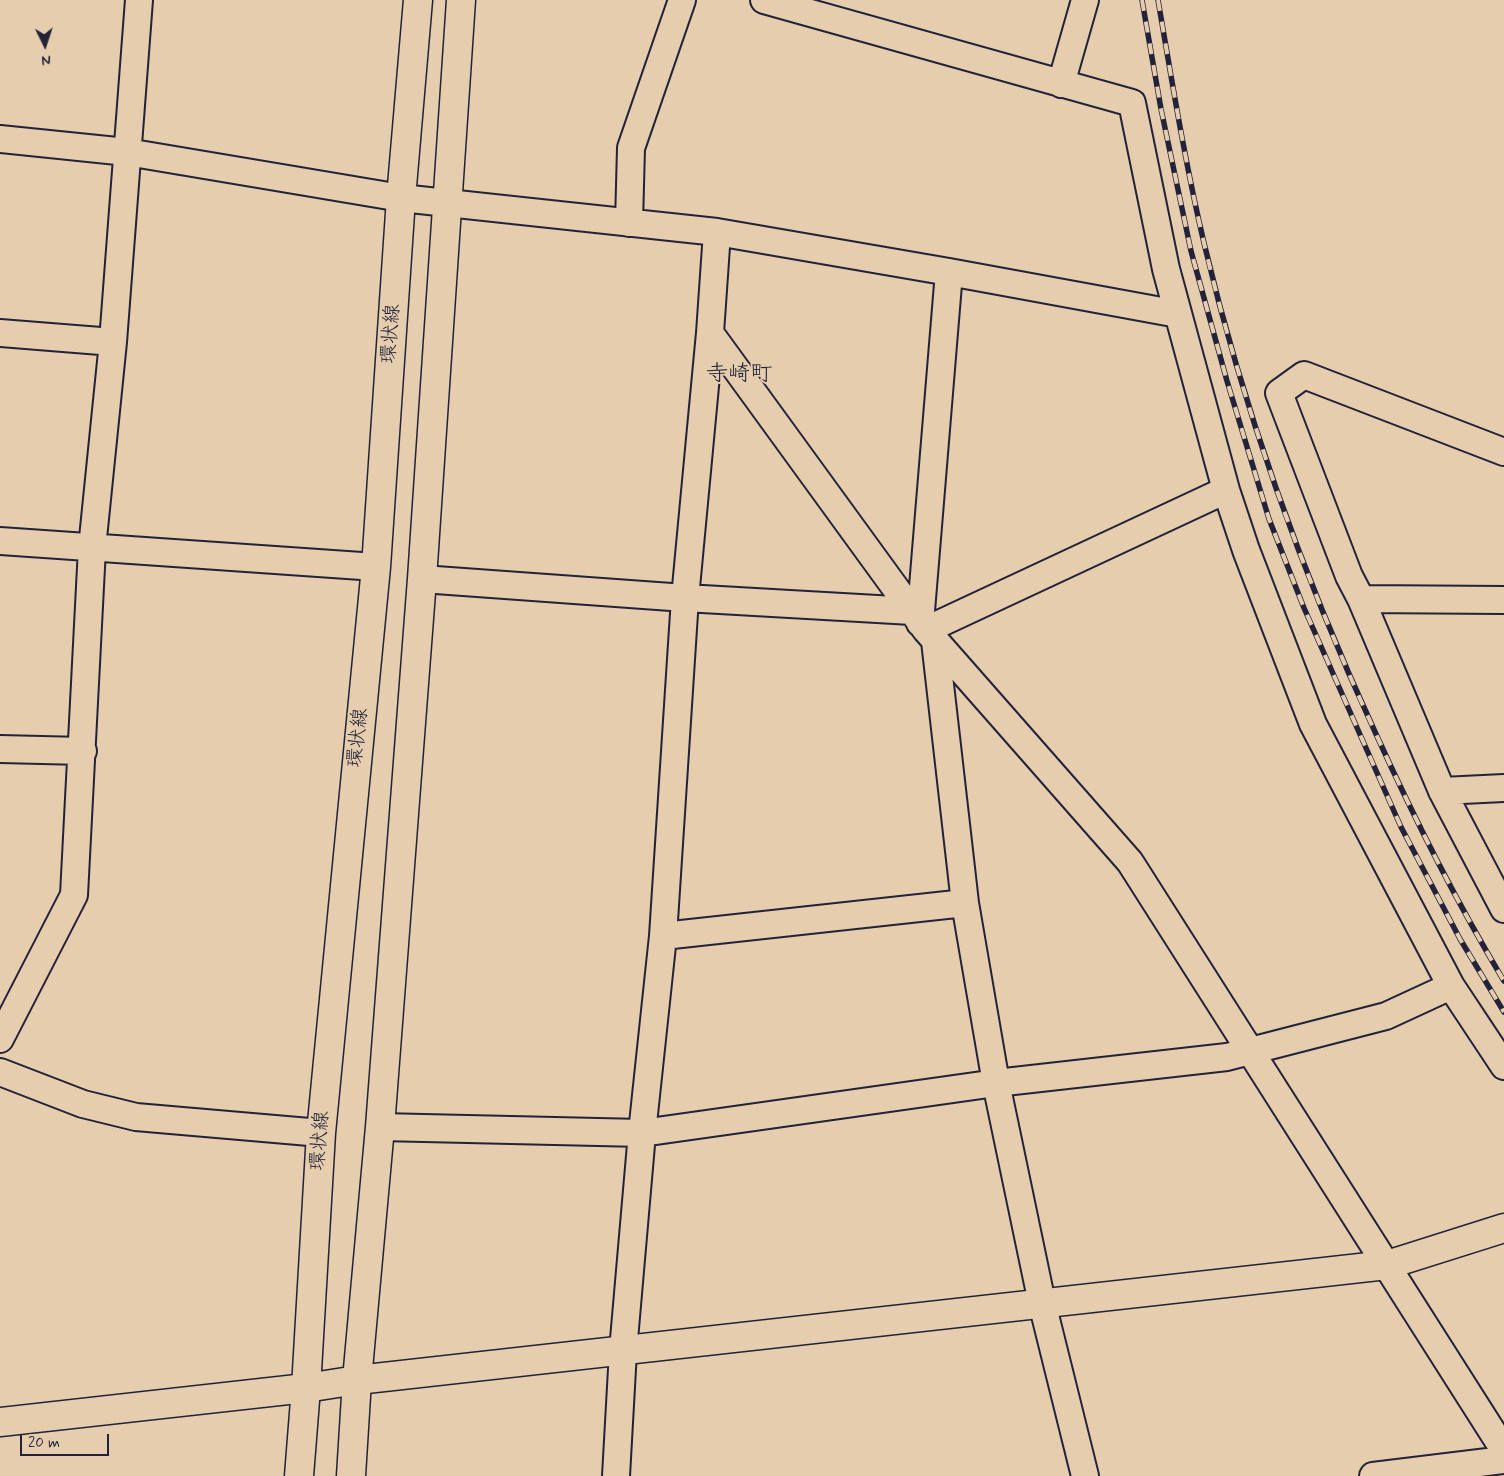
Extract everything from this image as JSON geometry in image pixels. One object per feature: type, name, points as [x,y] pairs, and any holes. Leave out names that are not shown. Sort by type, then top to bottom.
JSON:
[{"type":"main road","name":"環状線","points":[[299,1476],[321,1133],[376,567],[401,198],[418,0]]},
{"type":"main road","points":[[351,1476],[357,1380],[380,1127],[422,579],[461,0]]},
{"type":"main road","points":[[0,1422],[306,1388],[357,1380],[1387,1265],[1504,1228]]},
{"type":"street","points":[[0,1039],[74,895],[83,751],[92,548],[113,342],[139,0]]},
{"type":"street","points":[[629,223],[632,148],[682,0]]},
{"type":"street","points":[[764,0],[1132,103],[1166,269],[1226,490],[1246,550],[1313,724],[1451,986],[1504,1066]]},
{"type":"street","points":[[1060,84],[1085,0]]},
{"type":"street","points":[[0,139],[127,152],[446,204],[717,232],[1178,314]]},
{"type":"street","points":[[616,1476],[623,1351],[642,1133],[663,936],[685,598],[710,333],[717,232]]},
{"type":"street","points":[[949,272],[923,626],[965,903],[996,1082],[1042,1303],[1085,1476]]},
{"type":"street","points":[[0,333],[113,342]]},
{"type":"street","points":[[710,333],[923,626],[1130,862],[1504,1450]]},
{"type":"street","points":[[1504,452],[1304,375],[1279,393],[1349,576],[1361,599],[1442,791],[1498,887],[1504,909]]},
{"type":"street","points":[[422,579],[685,598],[923,626],[1226,490]]},
{"type":"street","points":[[0,541],[376,567]]},
{"type":"street","points":[[1361,599],[1504,600]]},
{"type":"street","points":[[0,748],[83,751]]},
{"type":"street","points":[[1442,791],[1504,788]]},
{"type":"street","points":[[663,936],[965,903]]},
{"type":"street","points":[[380,1127],[642,1133],[996,1082],[1227,1057],[1386,1016],[1451,986]]},
{"type":"street","points":[[0,1072],[83,1104],[136,1117],[321,1133]]},
{"type":"street","points":[[1374,1476],[1504,1460]]},
{"type":"railway","points":[[1142,0],[1161,109],[1191,251],[1227,381],[1269,519],[1304,608],[1401,827],[1460,939],[1504,1012]]},
{"type":"railway","points":[[1158,0],[1185,152],[1204,243],[1237,369],[1278,493],[1324,614],[1390,765],[1452,890],[1504,981]]},
{"type":"district","name":"寺崎町","points":[[739,375]]}]
